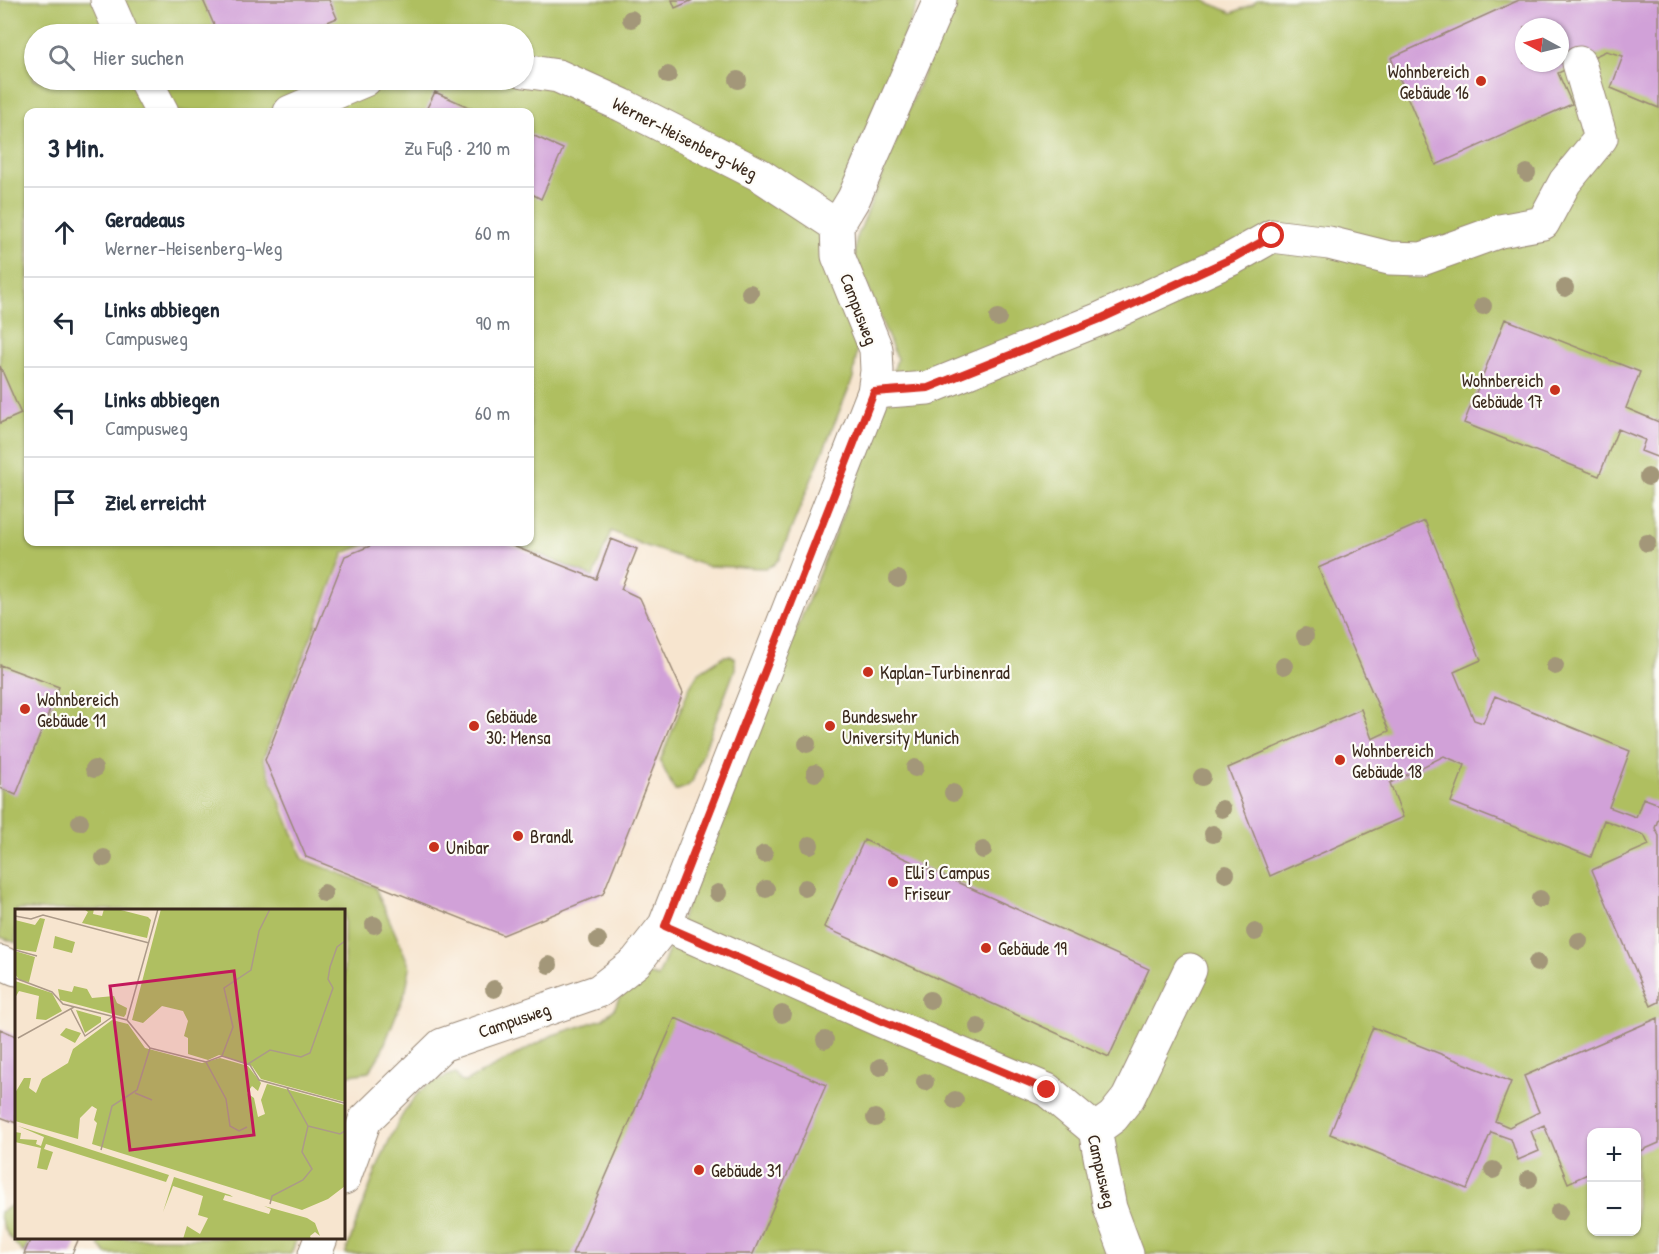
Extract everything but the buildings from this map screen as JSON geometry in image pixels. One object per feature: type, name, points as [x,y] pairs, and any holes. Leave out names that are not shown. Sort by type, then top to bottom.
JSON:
[{"type":"street","points":[[107,0],[118,24]]},
{"type":"street","points":[[837,226],[854,198],[940,0]]},
{"type":"street","points":[[874,392],[928,388],[1100,319],[1233,258],[1272,236],[1329,243],[1389,258],[1422,258],[1500,231],[1543,223],[1565,182],[1601,138],[1579,63]]},
{"type":"street","name":"Werner-Heisenberg-Weg","points":[[534,72],[558,76],[622,105],[760,175],[837,226]]},
{"type":"street","points":[[150,90],[160,108]]},
{"type":"street","points":[[300,108],[342,90]]},
{"type":"street","name":"Campusweg","points":[[345,1172],[354,1115],[442,1045],[599,990],[636,962],[665,926],[874,392],[877,371],[876,349],[838,256],[837,226]]},
{"type":"street","name":"Campusweg","points":[[665,926],[884,1022],[1047,1090],[1095,1130],[1110,1208],[1127,1254]]},
{"type":"street","points":[[0,962],[15,969]]},
{"type":"street","points":[[1095,1130],[1113,1117],[1128,1098],[1190,970]]},
{"type":"street","points":[[315,1254],[321,1239]]},
{"type":"green space","points":[[0,0],[919,0],[853,162],[819,254],[853,331],[857,350],[853,378],[779,559],[766,568],[707,566],[643,545],[611,531],[593,577],[519,546],[534,546],[534,108],[24,108],[24,546],[362,546],[344,553],[263,759],[303,859],[375,887],[410,967],[406,990],[381,1053],[369,1072],[345,1075],[345,909],[15,909],[15,943],[0,937]]},
{"type":"green space","name":"Bundeswehr University Munich","points":[[953,0],[1203,0],[1232,13],[1257,0],[1659,0],[1659,1254],[345,1254],[389,1140],[413,1100],[425,1087],[455,1073],[460,1081],[465,1082],[553,1035],[603,1019],[614,1009],[623,990],[643,973],[658,977],[877,428],[897,359],[855,256],[856,240]]},
{"type":"green space","points":[[724,656],[731,656],[735,659],[735,669],[692,782],[675,791],[660,761],[690,686],[698,673]]},
{"type":"green space","points":[[15,1204],[15,1239],[30,1239],[24,1253],[8,1235],[2,1224],[0,1212]]},
{"type":"green space","points":[[102,1239],[297,1239],[291,1254],[106,1254],[99,1245]]},
{"type":"place","name":"Wohnbereich Gebäude 16","points":[[1481,81]]},
{"type":"place","name":"Wohnbereich Gebäude 17","points":[[1555,390]]},
{"type":"place","name":"Kaplan-Turbinenrad","points":[[868,672]]},
{"type":"place","name":"Wohnbereich Gebäude 11","points":[[25,709]]},
{"type":"place","name":"Gebäude 30: Mensa","points":[[474,726]]},
{"type":"place","name":"Bundeswehr University Munich","points":[[830,726]]},
{"type":"place","name":"Wohnbereich Gebäude 18","points":[[1340,760]]},
{"type":"place","name":"Brandl","points":[[518,836]]},
{"type":"place","name":"Unibar","points":[[434,847]]},
{"type":"place","name":"Elli's Campus Friseur","points":[[893,882]]},
{"type":"place","name":"Gebäude 19","points":[[986,948]]},
{"type":"place","name":"Gebäude 31","points":[[699,1170]]},
{"type":"route","points":[[1047,1090],[884,1022],[665,926],[874,392],[928,388],[1100,319],[1233,258],[1272,236]]}]
